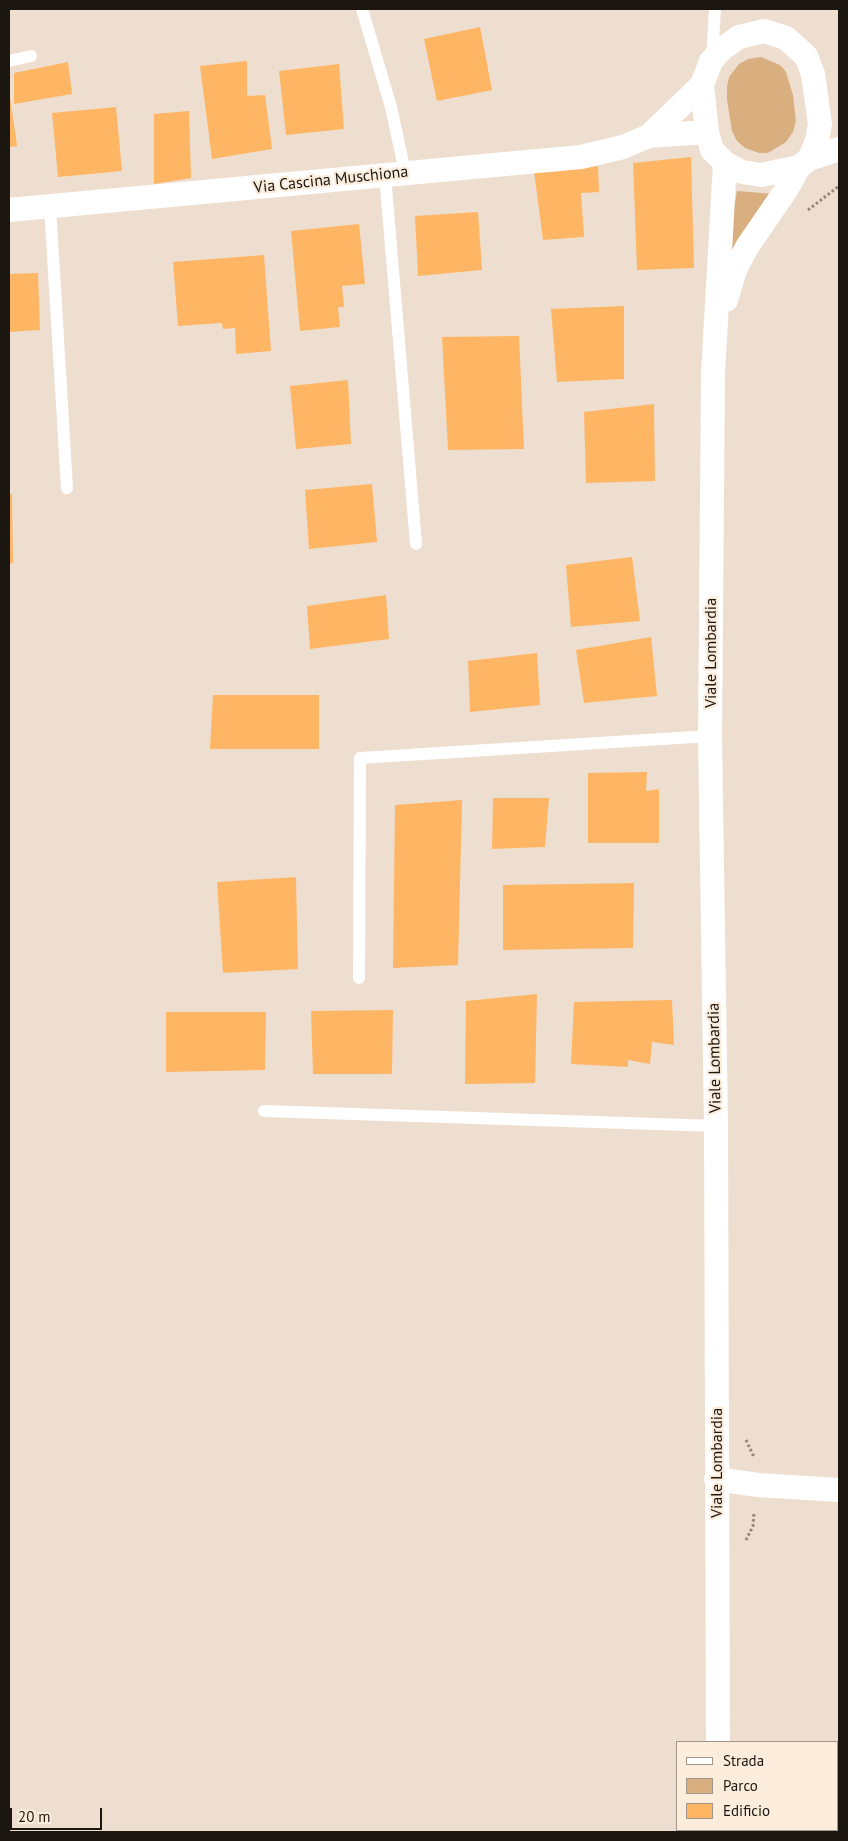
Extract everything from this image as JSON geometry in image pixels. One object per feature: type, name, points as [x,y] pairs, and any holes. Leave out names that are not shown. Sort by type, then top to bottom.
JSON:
[{"type":"street","points":[[713,373],[726,299],[735,270],[747,248],[804,163],[829,124],[814,74],[806,56],[786,38],[764,32],[739,37],[722,49],[711,61],[702,86],[707,132],[712,150],[725,163],[742,172],[761,175],[804,163],[839,149]]},
{"type":"street","name":"Via Cascina Muschiona","points":[[9,210],[582,157],[623,148],[650,136],[702,86]]},
{"type":"street","name":"Via Cascina Muschiona","points":[[650,136],[707,132]]},
{"type":"street","points":[[713,373],[725,163]]},
{"type":"street","name":"Viale Lombardia","points":[[713,373],[710,736],[716,1126],[718,1741]]},
{"type":"street","points":[[716,1479],[758,1485],[839,1490]]},
{"type":"lane","points":[[362,9],[391,106],[416,544]]},
{"type":"lane","points":[[711,61],[716,9]]},
{"type":"lane","points":[[9,60],[31,56]]},
{"type":"lane","points":[[50,206],[66,488]]},
{"type":"lane","points":[[359,978],[360,758],[710,736]]},
{"type":"lane","points":[[264,1111],[716,1126]]},
{"type":"path","points":[[803,215],[839,186]]},
{"type":"green space","points":[[761,57],[780,65],[786,72],[793,95],[796,121],[793,132],[786,142],[768,153],[759,153],[745,148],[737,141],[732,131],[727,100],[729,77],[739,64],[748,59]]},
{"type":"green space","points":[[737,191],[774,194],[733,259],[727,246]]},
{"type":"building","points":[[480,27],[492,90],[437,101],[424,39]]},
{"type":"building","points":[[247,61],[247,96],[265,95],[272,149],[212,159],[200,66]]},
{"type":"building","points":[[68,62],[72,94],[14,104],[14,73]]},
{"type":"building","points":[[339,64],[344,129],[286,135],[279,71]]},
{"type":"building","points":[[9,90],[17,146],[9,147]]},
{"type":"building","points":[[116,107],[122,171],[58,177],[52,113]]},
{"type":"building","points":[[189,111],[191,178],[154,184],[154,114]]},
{"type":"building","points":[[691,157],[694,268],[637,270],[633,163]]},
{"type":"building","points":[[598,166],[599,192],[581,193],[584,237],[543,240],[534,171]]},
{"type":"building","points":[[478,212],[482,270],[418,276],[415,216]]},
{"type":"building","points":[[359,224],[365,284],[342,286],[344,307],[338,307],[340,327],[300,331],[291,231]]},
{"type":"building","points":[[264,255],[271,351],[236,354],[235,328],[223,329],[222,323],[178,326],[173,262]]},
{"type":"building","points":[[38,273],[40,330],[9,332],[9,274]]},
{"type":"building","points":[[624,306],[624,379],[557,382],[551,309]]},
{"type":"building","points":[[519,336],[524,449],[448,450],[442,337]]},
{"type":"building","points":[[348,380],[351,444],[296,449],[290,386]]},
{"type":"building","points":[[654,404],[655,481],[586,483],[584,412]]},
{"type":"building","points":[[372,484],[377,542],[309,549],[305,490]]},
{"type":"building","points":[[9,494],[12,494],[13,563],[9,564]]},
{"type":"building","points":[[632,557],[640,621],[571,627],[566,565]]},
{"type":"building","points":[[386,595],[389,639],[310,649],[307,606]]},
{"type":"building","points":[[651,637],[657,696],[584,703],[576,650]]},
{"type":"building","points":[[537,653],[540,705],[470,712],[468,661]]},
{"type":"building","points":[[213,695],[319,695],[319,749],[210,749]]},
{"type":"building","points":[[647,772],[646,791],[659,789],[659,843],[588,843],[588,773]]},
{"type":"building","points":[[493,798],[549,798],[545,847],[492,849]]},
{"type":"building","points":[[462,800],[458,965],[393,968],[395,805]]},
{"type":"building","points":[[296,877],[298,969],[223,973],[217,882]]},
{"type":"building","points":[[634,883],[633,948],[503,950],[503,885]]},
{"type":"building","points":[[537,994],[535,1083],[465,1084],[466,1001]]},
{"type":"building","points":[[672,1000],[674,1045],[652,1042],[650,1064],[628,1060],[628,1067],[571,1064],[574,1002]]},
{"type":"building","points":[[393,1010],[392,1074],[313,1074],[311,1011]]},
{"type":"building","points":[[166,1012],[266,1012],[265,1070],[166,1072]]}]
